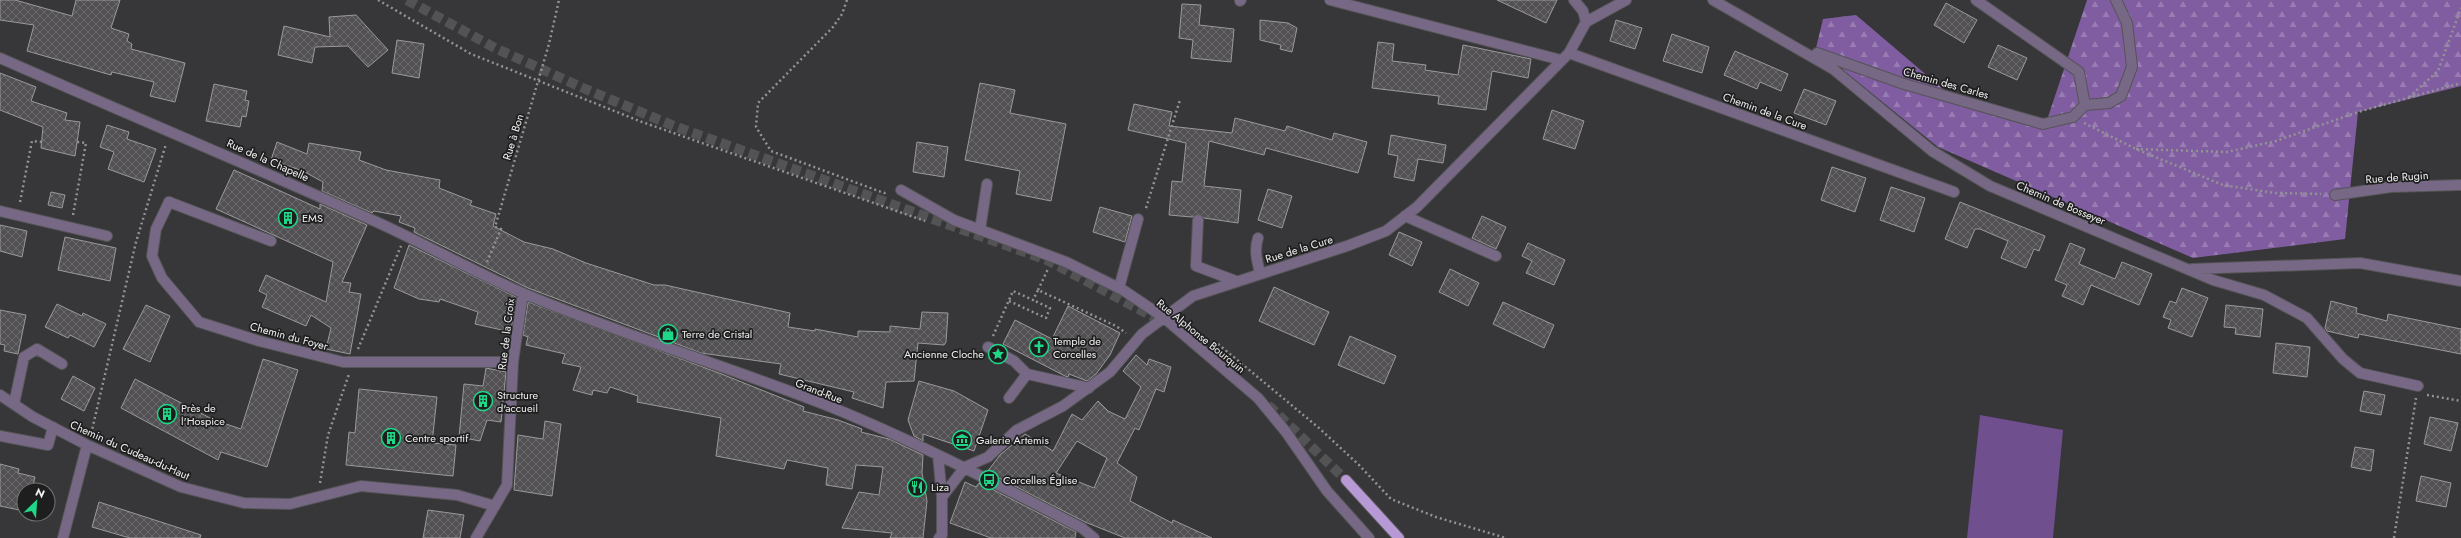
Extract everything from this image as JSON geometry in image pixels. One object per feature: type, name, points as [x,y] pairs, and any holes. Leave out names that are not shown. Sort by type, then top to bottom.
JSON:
[{"type":"main road","points":[[1346,480],[1399,538]]},
{"type":"street","name":"Chemin de la Cure","points":[[1330,0],[1565,56],[1954,192]]},
{"type":"street","points":[[1574,0],[1583,11],[1586,22],[1626,0]]},
{"type":"street","name":"Chemin de Bosseyer","points":[[1713,0],[1798,47],[1833,69],[1932,151],[1990,186],[2213,280],[2264,295],[2307,318],[2343,359],[2360,373],[2417,390]]},
{"type":"street","points":[[1976,0],[2079,72],[2085,105]]},
{"type":"street","points":[[2073,117],[2085,105],[2109,102],[2121,96],[2132,67],[2127,23],[2116,0]]},
{"type":"street","name":"Rue de la Cure","points":[[965,467],[988,457],[1017,430],[1064,406],[1089,388],[1110,372],[1136,341],[1163,317],[1194,296],[1346,246],[1386,231],[1417,207],[1565,56],[1586,22]]},
{"type":"street","name":"Chemin des Carles","points":[[1798,47],[1904,84],[2043,124],[2073,117]]},
{"type":"street","name":"Rue de la Chapelle","points":[[0,58],[169,133],[225,154],[405,235],[523,293]]},
{"type":"street","points":[[980,230],[987,184]]},
{"type":"street","name":"Rue de Rugin","points":[[2335,195],[2392,187],[2461,185]]},
{"type":"street","name":"Rue Alphonse Bourquin","points":[[901,190],[954,220],[1053,257],[1119,288],[1163,317],[1258,398],[1286,432],[1327,491],[1369,538]]},
{"type":"street","name":"Chemin du Foyer","points":[[272,240],[169,202],[156,229],[152,256],[162,278],[198,322],[259,342],[343,362],[353,363],[513,362]]},
{"type":"street","points":[[0,211],[107,236]]},
{"type":"street","points":[[1405,216],[1496,256]]},
{"type":"street","points":[[1198,220],[1196,266],[1236,281]]},
{"type":"street","points":[[1119,288],[1137,223]]},
{"type":"street","points":[[1258,238],[1256,253],[1260,274]]},
{"type":"street","points":[[2188,270],[2360,263],[2461,281]]},
{"type":"street","name":"Rue de la Croix","points":[[476,538],[507,485],[513,362],[523,293]]},
{"type":"street","name":"Grand-Rue","points":[[523,293],[830,407],[965,467],[1082,528],[1094,538]]},
{"type":"street","points":[[988,346],[1014,361],[1027,374],[1089,388]]},
{"type":"street","points":[[14,404],[24,357],[37,349],[62,364]]},
{"type":"street","points":[[1009,398],[1027,374]]},
{"type":"street","name":"Chemin du Cudeau-du-Haut","points":[[0,395],[52,427],[87,445],[180,487],[244,503],[290,504],[361,486],[457,495],[495,506]]},
{"type":"street","points":[[0,436],[48,445],[52,427]]},
{"type":"street","points":[[63,538],[87,445]]},
{"type":"street","points":[[938,454],[942,497],[941,537]]},
{"type":"street","points":[[942,497],[965,467]]},
{"type":"path","points":[[378,0],[471,54],[642,122],[932,223]]},
{"type":"path","name":"Rue à Bon","points":[[483,273],[501,229],[495,227],[549,44],[559,0]]},
{"type":"path","points":[[847,0],[842,14],[833,27],[758,103],[756,127],[771,151],[884,193],[901,190]]},
{"type":"path","points":[[2408,98],[2438,71],[2461,8]]},
{"type":"path","points":[[2136,149],[2227,152],[2276,141],[2358,112],[2461,83]]},
{"type":"path","points":[[1137,223],[1140,228],[1180,100]]},
{"type":"path","points":[[2073,117],[2136,149],[2222,184],[2274,193],[2335,195]]},
{"type":"path","points":[[17,215],[32,141],[41,142]]},
{"type":"path","points":[[71,228],[86,143],[78,142]]},
{"type":"path","points":[[98,437],[92,430],[136,242],[164,152]]},
{"type":"path","points":[[318,498],[328,435],[353,363],[405,235]]},
{"type":"path","points":[[1033,300],[1053,257]]},
{"type":"path","points":[[1038,290],[1116,326],[1136,341]]},
{"type":"path","points":[[988,346],[1009,301],[1014,291],[1050,308],[1046,318],[1009,301]]},
{"type":"path","points":[[1216,343],[1318,428],[1359,465],[1391,499],[1436,517],[1506,538]]},
{"type":"path","points":[[2394,538],[2417,390],[2461,401]]},
{"type":"green space","points":[[2087,0],[2461,0],[2461,86],[2358,112],[2345,239],[2193,258],[1938,147],[1816,48],[1823,19],[1856,15],[1950,95],[2047,120]]},
{"type":"shaded area","points":[[1980,415],[2063,430],[2053,538],[1967,538]]},
{"type":"building","points":[[0,0],[15,0],[72,16],[76,0],[120,0],[111,28],[129,34],[127,41],[132,44],[131,49],[185,63],[175,102],[150,96],[154,82],[112,72],[111,75],[27,51],[34,25],[0,20]]},
{"type":"building","points":[[1497,0],[1557,0],[1546,23]]},
{"type":"building","points":[[1946,3],[1977,20],[1964,43],[1934,25]]},
{"type":"building","points":[[1182,4],[1201,5],[1199,25],[1234,29],[1231,62],[1191,58],[1193,40],[1179,38]]},
{"type":"building","points":[[356,15],[388,50],[368,67],[348,46],[315,47],[312,63],[278,55],[284,26],[330,37],[329,17]]},
{"type":"building","points":[[1260,20],[1288,23],[1297,28],[1292,52],[1280,49],[1281,45],[1260,40]]},
{"type":"building","points":[[1616,20],[1642,28],[1635,49],[1610,41]]},
{"type":"building","points":[[1672,34],[1709,47],[1702,73],[1663,61]]},
{"type":"building","points":[[397,40],[424,44],[419,78],[392,73]]},
{"type":"building","points":[[1378,42],[1394,44],[1392,61],[1426,65],[1425,70],[1458,75],[1463,45],[1531,59],[1528,78],[1492,71],[1486,110],[1438,104],[1439,96],[1372,88]]},
{"type":"building","points":[[1998,45],[2027,58],[2017,80],[1988,67]]},
{"type":"building","points":[[1735,51],[1788,74],[1781,91],[1760,82],[1757,89],[1724,75]]},
{"type":"building","points":[[0,73],[36,87],[31,101],[67,113],[65,120],[80,122],[75,156],[41,148],[43,127],[0,110]]},
{"type":"building","points":[[980,83],[1015,90],[1010,113],[1066,124],[1051,201],[1016,194],[1020,171],[965,160]]},
{"type":"building","points":[[214,84],[247,91],[245,100],[249,101],[246,117],[242,116],[240,127],[206,121]]},
{"type":"building","points":[[1804,89],[1836,101],[1826,125],[1794,113]]},
{"type":"building","points":[[1134,104],[1172,112],[1169,126],[1232,133],[1235,118],[1285,131],[1287,126],[1332,140],[1334,133],[1367,142],[1358,173],[1266,148],[1264,155],[1209,141],[1204,186],[1241,190],[1238,223],[1204,218],[1199,214],[1192,217],[1169,215],[1172,181],[1182,182],[1186,143],[1128,130]]},
{"type":"building","points":[[1552,110],[1584,121],[1575,149],[1543,139]]},
{"type":"building","points":[[107,125],[129,132],[127,139],[156,149],[144,182],[108,169],[114,152],[100,147]]},
{"type":"building","points":[[1391,135],[1446,145],[1443,163],[1418,159],[1414,181],[1394,177],[1398,156],[1388,154]]},
{"type":"building","points":[[277,142],[307,154],[309,143],[361,152],[359,160],[386,170],[440,180],[439,188],[472,201],[470,205],[496,214],[493,226],[524,242],[553,249],[586,263],[654,285],[665,285],[790,313],[788,327],[815,331],[815,329],[858,337],[858,331],[890,332],[890,326],[920,329],[922,312],[948,313],[946,342],[944,345],[918,343],[914,381],[886,382],[883,408],[852,398],[854,392],[779,374],[781,364],[701,353],[528,288],[414,232],[415,228],[399,222],[401,216],[374,211],[372,213],[322,191],[323,182],[303,171],[271,160]]},
{"type":"building","points":[[917,142],[948,147],[944,177],[913,172]]},
{"type":"building","points":[[1832,167],[1866,178],[1855,212],[1821,200]]},
{"type":"building","points":[[234,170],[320,209],[320,204],[367,225],[342,282],[351,283],[349,292],[361,294],[350,354],[326,349],[331,328],[311,315],[306,326],[262,307],[267,295],[259,291],[266,275],[326,302],[333,262],[216,209]]},
{"type":"building","points":[[1891,187],[1925,198],[1914,232],[1880,220]]},
{"type":"building","points":[[1268,189],[1292,196],[1282,228],[1258,220]]},
{"type":"building","points":[[51,192],[65,195],[62,208],[48,205]]},
{"type":"building","points":[[1960,202],[2045,236],[2039,251],[2034,249],[2026,268],[2001,258],[2008,241],[1980,229],[1975,229],[1967,248],[1945,239]]},
{"type":"building","points":[[1100,207],[1132,216],[1125,242],[1093,232]]},
{"type":"building","points":[[1482,216],[1506,227],[1496,249],[1472,238]]},
{"type":"building","points":[[0,225],[27,231],[22,257],[0,251]]},
{"type":"building","points":[[1399,232],[1422,242],[1412,266],[1389,255]]},
{"type":"building","points":[[65,237],[116,248],[110,281],[58,270]]},
{"type":"building","points":[[1528,243],[1565,260],[1554,285],[1526,273],[1532,261],[1522,256]]},
{"type":"building","points":[[2070,243],[2085,249],[2079,264],[2115,279],[2122,262],[2152,274],[2139,305],[2091,285],[2083,305],[2062,296],[2067,285],[2055,280]]},
{"type":"building","points":[[409,245],[516,297],[511,332],[475,324],[478,312],[440,299],[439,302],[419,299],[394,288]]},
{"type":"building","points":[[1450,269],[1479,283],[1468,306],[1439,292]]},
{"type":"building","points":[[1274,287],[1329,312],[1314,345],[1259,321]]},
{"type":"building","points":[[2182,288],[2208,298],[2192,337],[2168,328],[2171,320],[2163,317],[2170,301],[2176,303]]},
{"type":"building","points":[[2331,301],[2357,308],[2356,313],[2387,321],[2388,314],[2461,329],[2461,354],[2359,334],[2358,338],[2327,331],[2325,328]]},
{"type":"building","points":[[528,302],[719,373],[804,407],[803,411],[838,420],[862,429],[861,432],[889,439],[923,455],[922,473],[927,501],[923,538],[890,538],[892,533],[842,528],[859,492],[879,495],[883,467],[856,465],[852,489],[826,485],[828,468],[787,460],[784,469],[716,456],[721,418],[637,402],[638,396],[610,387],[607,393],[593,390],[592,395],[573,390],[581,367],[562,363],[565,354],[526,345],[528,337],[523,335]]},
{"type":"building","points":[[1503,302],[1554,325],[1544,348],[1493,324]]},
{"type":"building","points":[[57,304],[82,316],[83,313],[106,324],[94,347],[70,335],[68,338],[45,327]]},
{"type":"building","points":[[146,305],[170,316],[150,362],[123,349]]},
{"type":"building","points":[[2226,305],[2263,309],[2260,337],[2235,334],[2236,328],[2224,327]]},
{"type":"building","points":[[1068,306],[1120,333],[1110,355],[1096,374],[1087,381],[1069,374],[1068,377],[1065,376],[1003,344],[1015,320],[1052,339]]},
{"type":"building","points":[[0,310],[26,315],[18,354],[4,351],[5,345],[0,344]]},
{"type":"building","points":[[1350,336],[1396,356],[1384,384],[1338,365]]},
{"type":"building","points":[[2276,343],[2310,347],[2307,377],[2273,373]]},
{"type":"building","points":[[1136,355],[1147,365],[1149,359],[1171,367],[1164,392],[1156,389],[1139,430],[1135,428],[1117,463],[1137,477],[1130,501],[1172,523],[1173,520],[1212,538],[1125,538],[1085,522],[987,472],[1000,455],[1025,434],[1053,451],[1072,414],[1082,420],[1098,401],[1108,411],[1125,419],[1141,387],[1123,371]],"holes":[[[1077,441],[1107,458],[1094,488],[1056,473]]]},
{"type":"building","name":"Près de l'Hospice","points":[[263,359],[298,370],[267,467],[221,452],[218,460],[121,408],[135,379],[214,420],[241,429]]},
{"type":"building","name":"Structure d'accueil","points":[[486,368],[506,372],[501,422],[487,420],[480,441],[459,437],[464,384],[483,386]]},
{"type":"building","points":[[73,376],[95,388],[84,411],[61,399]]},
{"type":"building","points":[[919,381],[954,391],[988,410],[974,451],[923,434],[923,441],[914,436],[908,420]]},
{"type":"building","name":"Centre sportif","points":[[359,389],[437,397],[432,443],[456,445],[453,476],[346,465],[349,432],[355,433]]},
{"type":"building","points":[[2364,391],[2385,395],[2381,415],[2360,411]]},
{"type":"building","points":[[2430,417],[2458,423],[2451,451],[2424,444]]},
{"type":"building","points":[[545,421],[561,424],[552,496],[514,490],[518,435],[543,439]]},
{"type":"building","points":[[2355,447],[2374,450],[2371,471],[2351,467]]},
{"type":"building","points":[[0,464],[19,469],[18,473],[35,477],[34,482],[16,482],[16,509],[0,506]]},
{"type":"building","points":[[2421,476],[2451,483],[2446,507],[2416,501]]},
{"type":"building","points":[[965,482],[976,487],[979,483],[986,486],[1076,532],[1075,538],[991,538],[950,523]]},
{"type":"building","points":[[99,502],[201,535],[200,538],[130,538],[92,527]]},
{"type":"building","points":[[428,510],[464,515],[460,538],[423,538]]},
{"type":"tunnel","points":[[407,0],[495,48],[583,88],[674,126],[1047,260],[1163,322]]},
{"type":"tunnel","points":[[1268,405],[1346,480]]},
{"type":"place","name":"EMS","points":[[288,218]]},
{"type":"place","name":"Terre de Cristal","points":[[668,334]]},
{"type":"place","name":"Temple de Corcelles","points":[[1039,347]]},
{"type":"place","name":"Ancienne Cloche","points":[[998,354]]},
{"type":"place","name":"Structure d'accueil","points":[[483,401]]},
{"type":"place","name":"Près de l'Hospice","points":[[167,414]]},
{"type":"place","name":"Centre sportif","points":[[391,438]]},
{"type":"place","name":"Galerie Artemis","points":[[962,440]]},
{"type":"place","name":"Corcelles Église","points":[[989,480]]},
{"type":"place","name":"Liza","points":[[917,487]]}]
